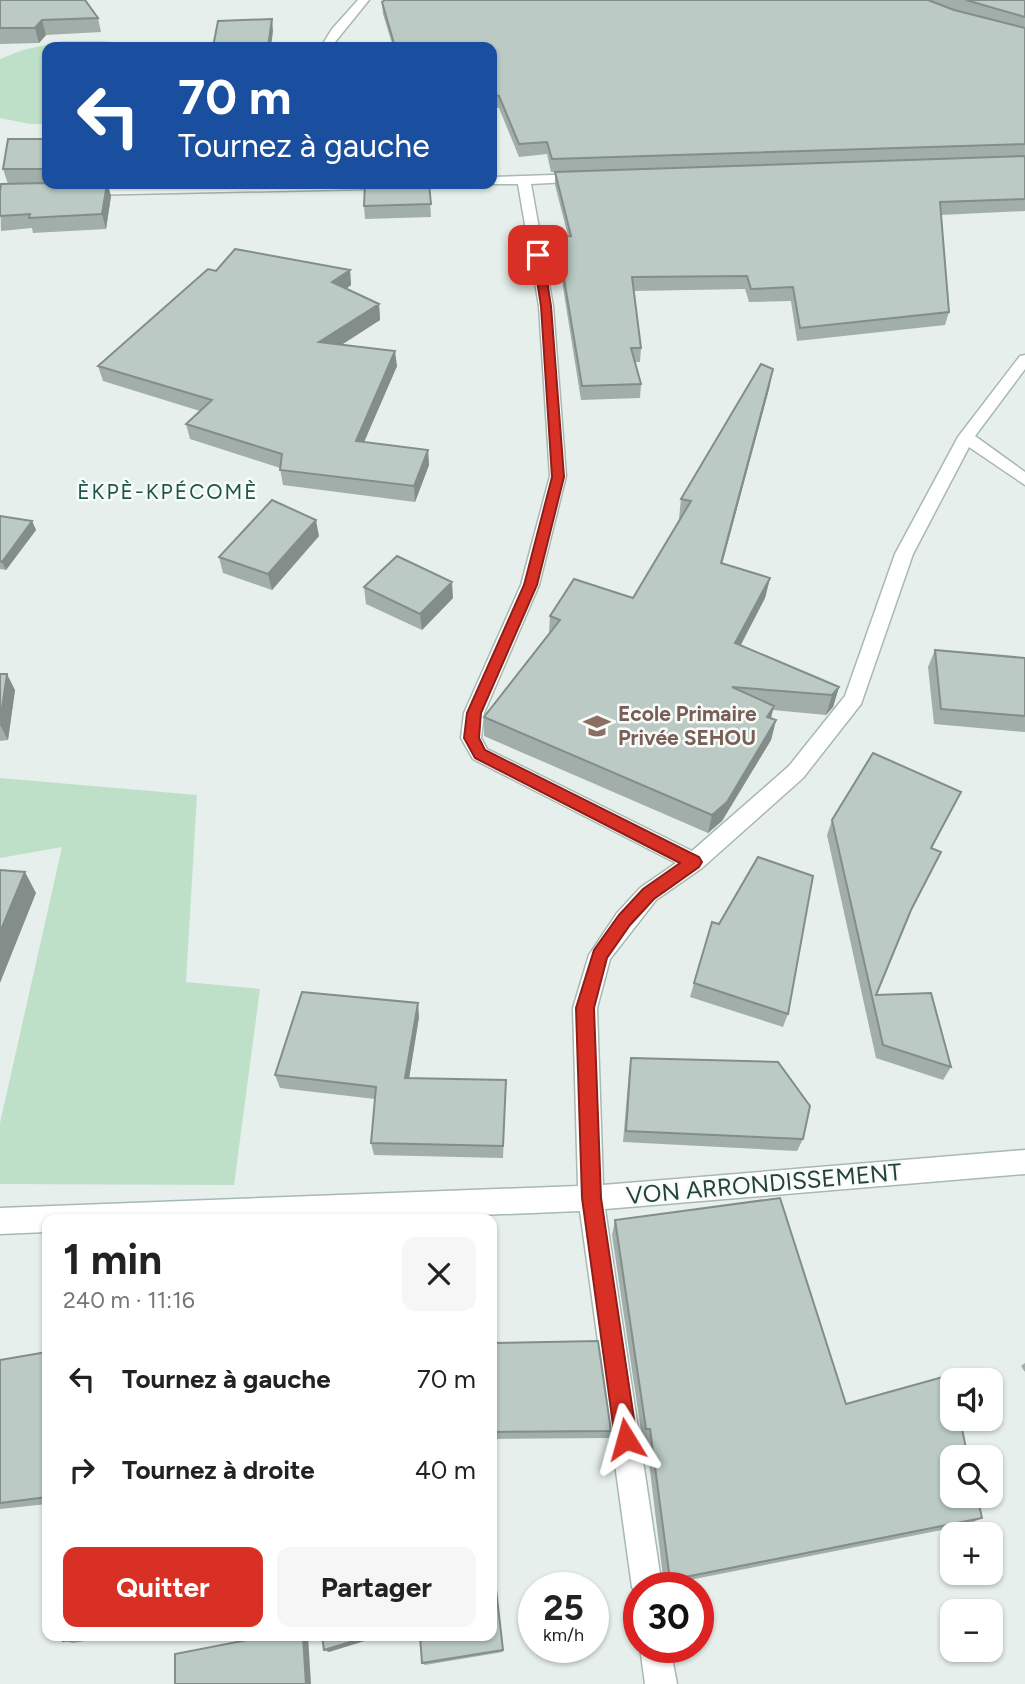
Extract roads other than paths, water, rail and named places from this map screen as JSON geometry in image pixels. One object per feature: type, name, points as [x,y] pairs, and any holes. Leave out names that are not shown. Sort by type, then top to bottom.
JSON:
[{"type":"street","points":[[329,42],[364,0]]},
{"type":"street","points":[[497,181],[592,178]]},
{"type":"street","points":[[524,180],[546,306],[558,477],[530,585],[474,713],[471,738],[480,754],[694,862]]},
{"type":"street","points":[[68,191],[150,189]]},
{"type":"street","points":[[645,1572],[592,1198],[585,1008],[600,955],[648,894],[694,862],[796,772],[854,699],[904,554],[966,437],[1025,359]]},
{"type":"street","points":[[966,437],[1025,480]]},
{"type":"street","name":"VON ARRONDISSEMENT","points":[[180,1214],[592,1198],[1025,1162]]},
{"type":"street","name":"VON ARRONDISSEMENT","points":[[0,1221],[42,1219]]},
{"type":"street","points":[[658,1663],[661,1684]]},
{"type":"place","name":"Ecole Primaire Privée SEHOU","points":[[597,726]]},
{"type":"district","name":"ÈKPÈ-KPÉCOMÈ","points":[[168,492]]}]
